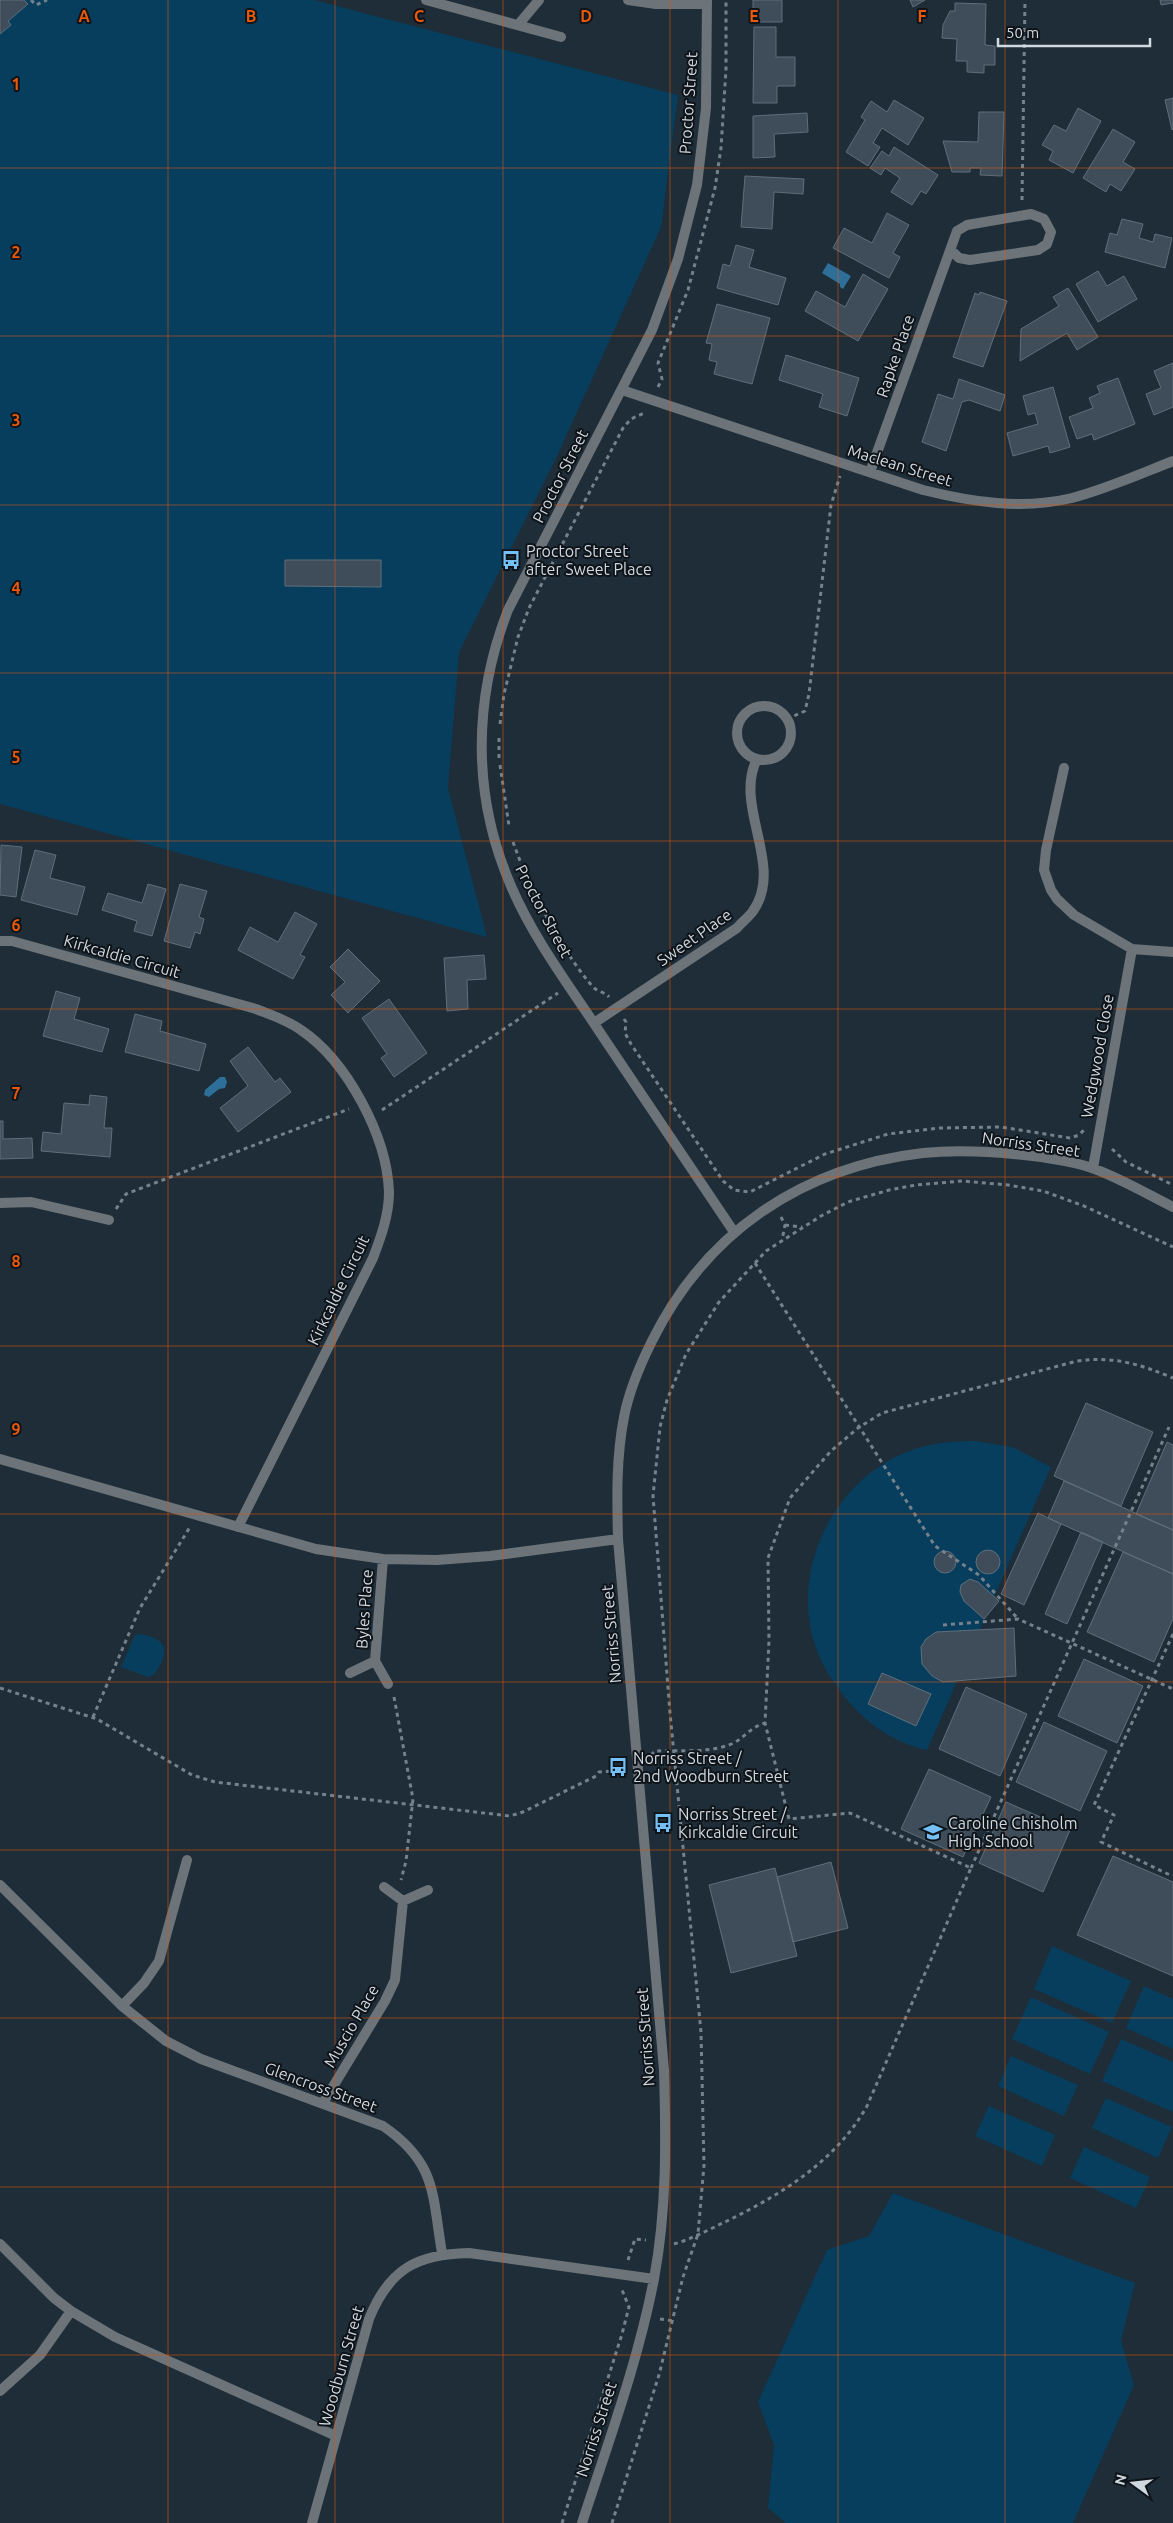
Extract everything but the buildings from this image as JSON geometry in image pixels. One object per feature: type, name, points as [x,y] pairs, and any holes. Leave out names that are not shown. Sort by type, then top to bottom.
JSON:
[{"type":"street","points":[[426,0],[561,37]]},
{"type":"street","points":[[518,25],[539,0]]},
{"type":"street","points":[[628,0],[656,4],[707,2]]},
{"type":"street","name":"Proctor Street","points":[[707,2],[706,108],[697,184],[678,259],[652,330],[508,610],[498,636],[484,690],[480,746],[486,803],[500,860],[511,887],[539,941],[734,1232]]},
{"type":"street","name":"Rapke Place","points":[[870,472],[945,261],[951,250],[952,240],[956,231],[967,225],[1037,215],[1044,219],[1051,232],[1047,244],[1038,250],[970,260],[959,258],[951,250]]},
{"type":"street","name":"Maclean Street","points":[[622,390],[923,490],[966,501],[1008,504],[1071,498],[1173,461]]},
{"type":"street","points":[[760,706],[771,706],[780,711],[787,719],[791,729],[790,740],[786,749],[778,756],[768,760],[757,759],[747,754],[740,746],[736,736],[737,726],[742,716],[750,709],[760,706]]},
{"type":"street","name":"Sweet Place","points":[[594,1023],[737,928],[754,911],[763,890],[763,867],[749,787],[751,771],[757,759]]},
{"type":"street","points":[[1064,768],[1046,850],[1044,870],[1051,890],[1057,899],[1074,915],[1132,949],[1173,952]]},
{"type":"street","name":"Kirkcaldie Circuit","points":[[0,941],[12,941],[256,1009],[287,1022],[302,1030],[327,1051],[337,1063],[374,1126],[385,1159],[389,1193],[384,1226],[373,1258],[238,1527]]},
{"type":"street","name":"Wedgwood Close","points":[[1092,1168],[1132,949]]},
{"type":"street","name":"Norriss Street","points":[[582,2523],[629,2375],[654,2279],[666,2163],[664,2070],[618,1539],[617,1470],[624,1416],[640,1366],[664,1317],[679,1294],[714,1252],[734,1232],[769,1206],[808,1184],[851,1167],[897,1156],[945,1151],[995,1151],[1068,1161],[1092,1168],[1173,1207]]},
{"type":"street","points":[[0,1202],[31,1202],[109,1220]]},
{"type":"street","points":[[0,1458],[316,1549],[382,1559],[437,1560],[490,1556],[618,1539]]},
{"type":"street","name":"Byles Place","points":[[382,1559],[375,1661],[388,1684]]},
{"type":"street","name":"Byles Place","points":[[350,1673],[375,1661]]},
{"type":"street","points":[[122,2006],[144,1983],[160,1961],[187,1860]]},
{"type":"street","name":"Glencross Street","points":[[0,1885],[122,2006],[166,2041],[200,2059],[384,2126],[404,2140],[420,2159],[430,2180],[442,2253]]},
{"type":"street","points":[[384,1887],[399,1898],[428,1890]]},
{"type":"street","name":"Muscio Place","points":[[323,2103],[386,2001],[395,1980],[399,1898]]},
{"type":"street","points":[[0,2244],[54,2298],[71,2311],[115,2337],[336,2436]]},
{"type":"street","name":"Woodburn Street","points":[[312,2523],[369,2319],[378,2296],[394,2277],[416,2262],[442,2253],[469,2253],[654,2279]]},
{"type":"street","points":[[0,2391],[40,2355],[71,2311]]},
{"type":"path","points":[[31,0],[36,5],[47,0]]},
{"type":"path","points":[[1022,216],[1025,0]]},
{"type":"path","points":[[511,832],[505,810],[499,762],[499,728],[506,685],[518,636],[530,608],[623,428],[631,419],[643,415]]},
{"type":"path","points":[[787,719],[805,711],[809,694],[831,505],[844,464]]},
{"type":"path","points":[[512,840],[527,880],[552,926],[597,991],[606,994]]},
{"type":"path","points":[[378,1112],[585,975]]},
{"type":"path","points":[[626,1022],[625,1033],[631,1044],[723,1181],[734,1190],[745,1192],[761,1189],[825,1154],[888,1134],[940,1128],[1001,1127],[1070,1138],[1079,1136],[1088,1123],[1100,1127]]},
{"type":"path","points":[[109,1220],[126,1194],[349,1109]]},
{"type":"path","points":[[1111,1144],[1115,1154],[1121,1159],[1173,1185]]},
{"type":"path","points":[[612,2523],[659,2375],[683,2277],[698,2234],[705,2130],[701,2032],[654,1516],[654,1480],[665,1409],[686,1354],[719,1302],[766,1251],[802,1227],[848,1202],[916,1185],[962,1181],[1008,1185],[1061,1197],[1173,1247]]},
{"type":"path","points":[[785,1225],[802,1227]]},
{"type":"path","points":[[755,1263],[935,1546],[979,1574],[1018,1619],[1173,1688]]},
{"type":"path","points":[[675,2244],[747,2212],[804,2177],[833,2152],[855,2127],[867,2106],[1168,1427]]},
{"type":"path","points":[[93,1718],[140,1608],[197,1515]]},
{"type":"path","points":[[943,1625],[1018,1619]]},
{"type":"path","points":[[1173,1634],[1094,1805],[1114,1815],[1101,1842],[1170,1876],[1173,1874]]},
{"type":"path","points":[[388,1684],[394,1698],[413,1799],[406,1861],[399,1898]]},
{"type":"path","points":[[765,1723],[789,1819],[850,1813],[971,1868]]},
{"type":"path","points":[[562,2523],[628,2313],[628,2301],[620,2286]]},
{"type":"shaded area","points":[[0,0],[314,0],[678,95],[661,227],[558,454],[459,652],[448,788],[487,937],[0,804]]},
{"type":"shaded area","points":[[828,263],[851,276],[843,289],[840,287],[840,284],[822,273]]},
{"type":"shaded area","points":[[220,1077],[225,1077],[227,1082],[225,1088],[219,1089],[209,1097],[204,1095],[205,1090]]},
{"type":"shaded area","points":[[976,1441],[1012,1447],[1051,1467],[927,1750],[914,1747],[891,1737],[871,1723],[844,1696],[828,1673],[820,1658],[811,1628],[808,1597],[812,1566],[822,1536],[837,1509],[857,1485],[881,1465],[909,1451],[925,1446],[950,1442]]},
{"type":"shaded area","points":[[140,1634],[157,1639],[161,1642],[164,1651],[157,1670],[148,1677],[121,1667],[135,1635]]},
{"type":"shaded area","points":[[1052,1946],[1131,1981],[1112,2023],[1034,1989]]},
{"type":"shaded area","points":[[1144,1986],[1173,1999],[1173,2049],[1126,2028]]},
{"type":"shaded area","points":[[1031,1997],[1109,2032],[1090,2074],[1012,2039]]},
{"type":"shaded area","points":[[1121,2039],[1173,2062],[1173,2112],[1102,2081]]},
{"type":"shaded area","points":[[1011,2056],[1078,2085],[1064,2116],[998,2086]]},
{"type":"shaded area","points":[[1106,2098],[1172,2127],[1158,2158],[1092,2128]]},
{"type":"shaded area","points":[[989,2106],[1055,2135],[1042,2166],[975,2136]]},
{"type":"shaded area","points":[[1084,2147],[1150,2177],[1136,2208],[1070,2178]]},
{"type":"shaded area","points":[[893,2193],[1135,2283],[1121,2341],[1134,2385],[1073,2523],[786,2523],[768,2508],[774,2445],[758,2402],[827,2250],[869,2236]]},
{"type":"place","name":"Proctor Street after Sweet Place","points":[[511,560]]},
{"type":"place","name":"Norriss Street / 2nd Woodburn Street","points":[[618,1767]]},
{"type":"place","name":"Norriss Street / Kirkcaldie Circuit","points":[[663,1823]]},
{"type":"place","name":"Caroline Chisholm High School","points":[[933,1832]]}]
